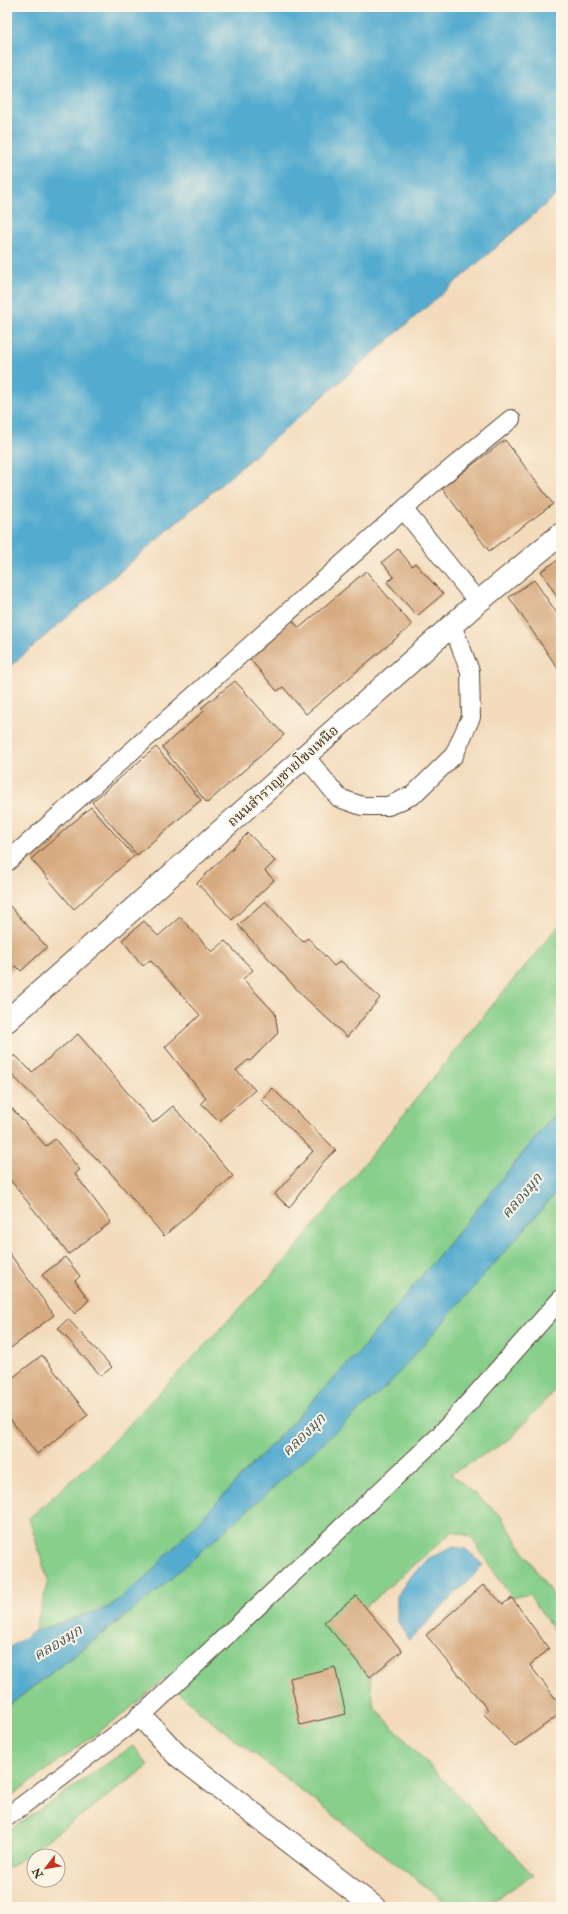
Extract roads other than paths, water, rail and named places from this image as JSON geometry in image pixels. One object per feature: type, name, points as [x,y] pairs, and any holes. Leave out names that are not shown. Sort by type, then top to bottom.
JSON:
[{"type":"street","name":"ถนนสำราญชายโขงเหนือ","points":[[7,1021],[478,602],[561,534]]},
{"type":"street","points":[[141,1716],[176,1754],[370,1906]]},
{"type":"lane","points":[[7,862],[431,485],[510,419]]},
{"type":"lane","points":[[404,510],[478,602]]},
{"type":"lane","points":[[305,756],[339,798],[362,806],[388,806],[413,796],[454,755],[471,717],[470,672],[452,625]]},
{"type":"lane","points":[[7,1817],[141,1716],[439,1436],[561,1299]]},
{"type":"water","points":[[7,7],[561,7],[561,191],[7,669]]},
{"type":"water","name":"คลองมุก","points":[[561,1107],[561,1187],[389,1384],[156,1592],[7,1707],[7,1649],[35,1631],[109,1607],[145,1578],[360,1351]]},
{"type":"water","points":[[454,1547],[466,1549],[483,1565],[410,1640],[397,1620],[397,1596],[409,1578],[429,1558]]}]
